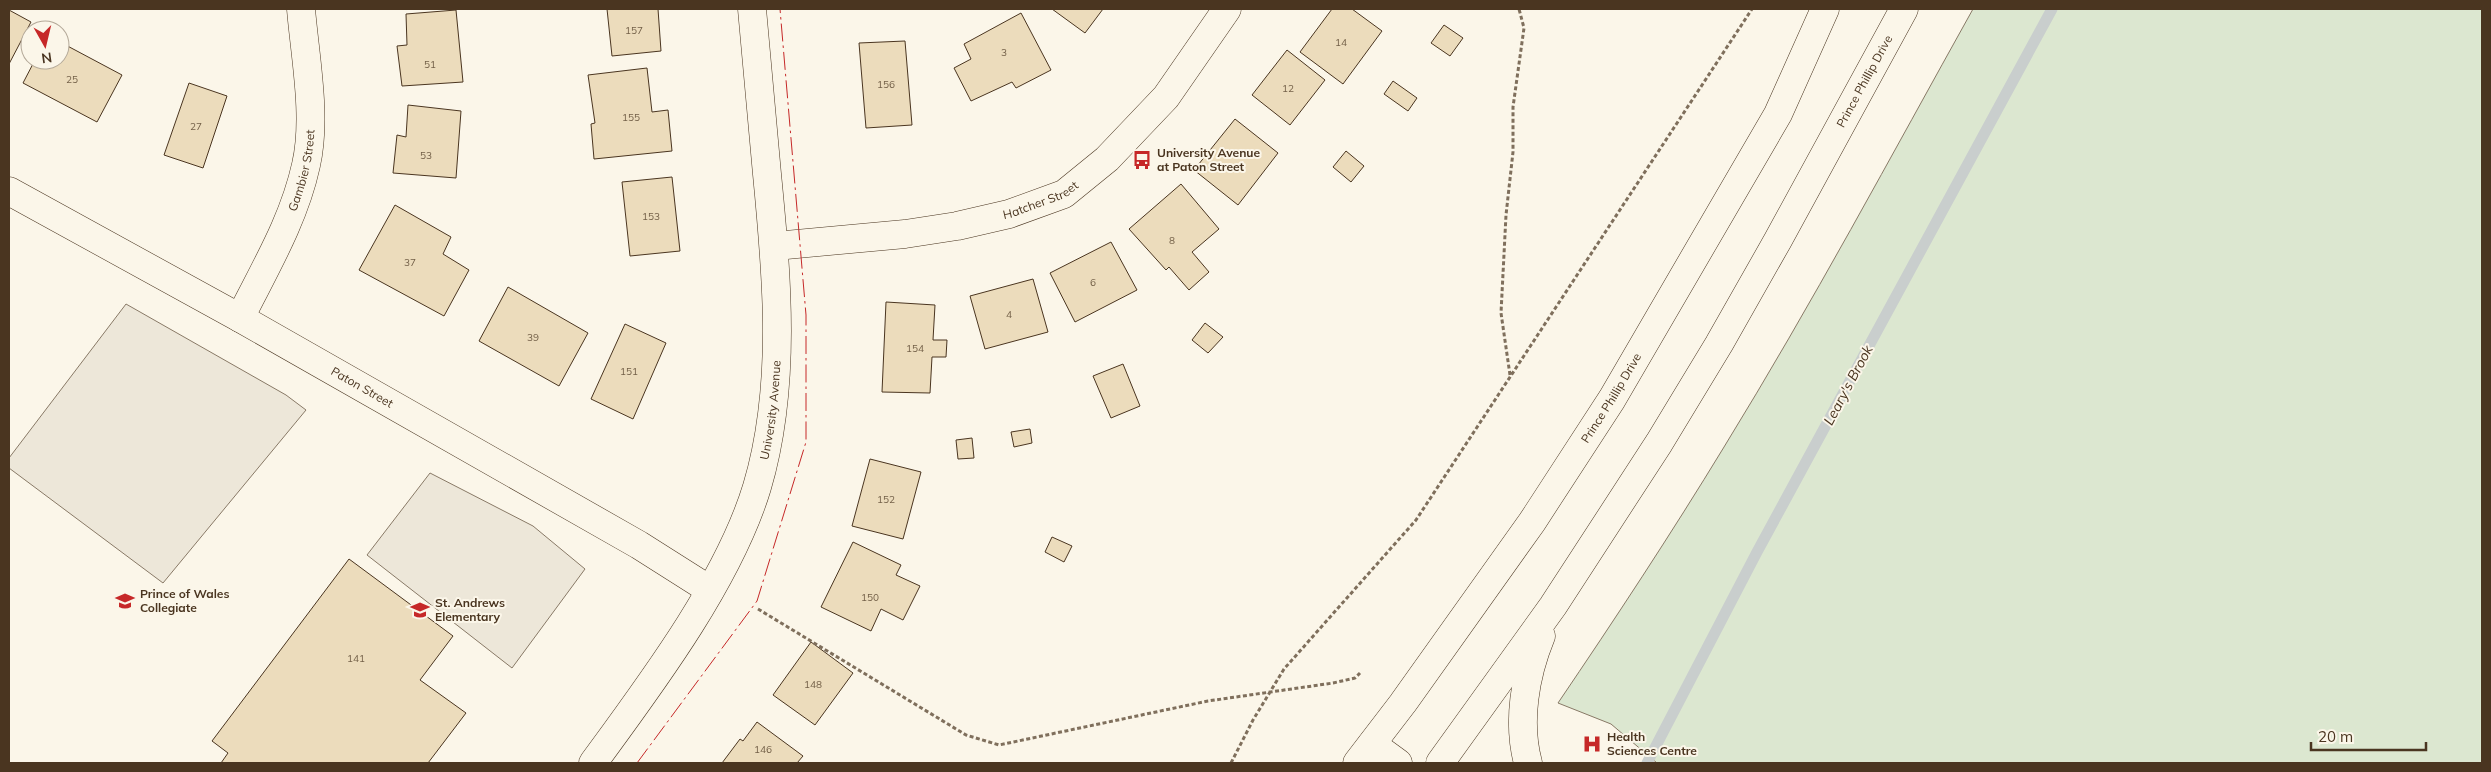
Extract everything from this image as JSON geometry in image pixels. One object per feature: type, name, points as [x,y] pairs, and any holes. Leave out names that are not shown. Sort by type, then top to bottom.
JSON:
[{"type":"street","name":"Gambier Street","points":[[240,318],[272,259],[295,207],[307,163],[310,116],[301,9]]},
{"type":"street","name":"University Avenue","points":[[593,763],[666,660],[710,590],[742,528],[757,488],[768,442],[775,386],[775,246],[752,9]]},
{"type":"street","name":"Hatcher Street","points":[[775,246],[905,234],[957,226],[1009,214],[1064,194],[1107,159],[1166,97],[1227,9]]},
{"type":"street","name":"Prince Phillip Drive","points":[[1365,754],[1532,522],[1612,399],[1778,114],[1825,9]]},
{"type":"street","name":"Prince Phillip Drive","points":[[1440,763],[1553,606],[1659,443],[1719,344],[1904,9]]},
{"type":"street","name":"Paton Street","points":[[9,191],[240,318],[640,544],[710,590]]},
{"type":"street","points":[[1528,763],[1522,741],[1522,709],[1534,653],[1553,606]]},
{"type":"street","points":[[1365,754],[1398,763]]},
{"type":"path","points":[[1510,376],[1501,313],[1506,215],[1513,152],[1513,107],[1524,28],[1519,9]]},
{"type":"path","points":[[1231,763],[1284,668],[1416,520],[1752,9]]},
{"type":"path","points":[[758,609],[966,735],[999,745],[1200,703],[1333,683],[1355,678],[1360,673]]},
{"type":"green space","points":[[1973,9],[2482,9],[2482,763],[1657,763],[1611,724],[1558,703],[1622,608],[1757,393],[1851,230]]},
{"type":"shaded area","points":[[126,304],[286,395],[306,410],[163,583],[9,468],[9,458]]},
{"type":"shaded area","points":[[430,473],[533,526],[585,569],[512,668],[367,555]]},
{"type":"building","points":[[607,9],[658,9],[661,51],[612,56]]},
{"type":"building","points":[[1052,9],[1103,9],[1085,33]]},
{"type":"building","points":[[1332,9],[1352,9],[1382,31],[1343,84],[1300,52]]},
{"type":"building","points":[[9,10],[27,20],[20,20],[20,43],[9,64]]},
{"type":"building","points":[[456,10],[463,82],[402,86],[397,46],[407,45],[406,14]]},
{"type":"building","points":[[1021,13],[1051,70],[1016,88],[1012,82],[971,101],[954,68],[971,59],[964,44]]},
{"type":"building","points":[[1444,25],[1463,38],[1450,56],[1431,43]]},
{"type":"building","points":[[905,41],[912,125],[866,128],[859,43]]},
{"type":"building","points":[[70,47],[122,75],[97,122],[23,83],[30,70],[70,70]]},
{"type":"building","points":[[1287,50],[1325,80],[1290,125],[1252,95]]},
{"type":"building","points":[[647,68],[652,112],[668,110],[672,151],[594,159],[591,124],[595,123],[588,75]]},
{"type":"building","points":[[1393,81],[1417,98],[1408,111],[1384,94]]},
{"type":"building","points":[[189,83],[227,96],[203,168],[164,155]]},
{"type":"building","points":[[408,105],[461,111],[456,178],[393,173],[397,135],[406,137]]},
{"type":"building","points":[[1235,119],[1278,153],[1238,205],[1194,170]]},
{"type":"building","points":[[1346,151],[1364,166],[1351,182],[1333,167]]},
{"type":"building","points":[[672,177],[680,251],[630,256],[622,182]]},
{"type":"building","points":[[1181,184],[1219,229],[1192,252],[1209,272],[1189,290],[1169,267],[1166,270],[1129,229]]},
{"type":"building","points":[[395,205],[451,237],[443,254],[469,270],[444,316],[359,270]]},
{"type":"building","points":[[1111,242],[1137,290],[1075,322],[1050,273]]},
{"type":"building","points":[[1033,279],[1048,332],[985,349],[970,296]]},
{"type":"building","points":[[508,287],[588,333],[559,386],[479,341]]},
{"type":"building","points":[[886,302],[935,305],[933,340],[947,340],[946,357],[932,357],[930,393],[882,392]]},
{"type":"building","points":[[1205,323],[1223,337],[1208,353],[1192,340]]},
{"type":"building","points":[[625,324],[666,343],[633,419],[591,399]]},
{"type":"building","points":[[1123,364],[1140,406],[1111,418],[1093,376]]},
{"type":"building","points":[[1030,429],[1032,443],[1014,447],[1011,432]]},
{"type":"building","points":[[972,438],[974,458],[958,459],[956,440]]},
{"type":"building","points":[[870,459],[921,472],[903,539],[852,526]]},
{"type":"building","points":[[1052,537],[1072,546],[1064,562],[1045,552]]},
{"type":"building","points":[[853,542],[901,565],[896,575],[920,586],[903,620],[881,609],[871,631],[821,607]]},
{"type":"building","points":[[349,559],[453,636],[420,680],[466,713],[428,763],[221,763],[228,753],[212,741]]},
{"type":"building","points":[[811,642],[853,673],[815,725],[773,695]]},
{"type":"building","points":[[757,722],[803,756],[797,763],[722,763],[740,739],[743,741]]},
{"type":"waterway","name":"Leary's Brook","points":[[1647,763],[1757,552],[2052,9]]},
{"type":"power","points":[[637,763],[757,601],[806,442],[806,315],[780,9]]},
{"type":"place","name":"University Avenue at Paton Street","points":[[1142,160]]},
{"type":"place","name":"Prince of Wales Collegiate","points":[[125,601]]},
{"type":"place","name":"St. Andrews Elementary","points":[[420,610]]},
{"type":"place","name":"Health Sciences Centre","points":[[1592,744]]}]
